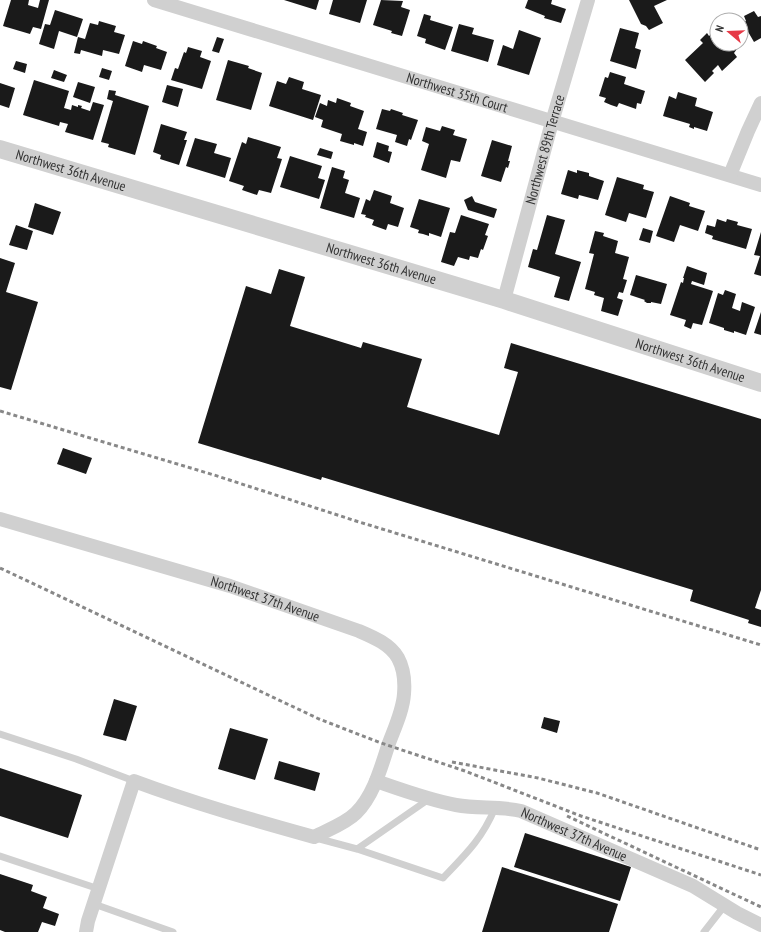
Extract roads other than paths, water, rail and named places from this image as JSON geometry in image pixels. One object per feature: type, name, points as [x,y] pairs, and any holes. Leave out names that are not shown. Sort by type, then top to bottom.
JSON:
[{"type":"street","name":"Northwest 35th Court","points":[[154,0],[761,185]]},
{"type":"street","name":"Northwest 89th Terrace","points":[[504,300],[552,122],[588,0]]},
{"type":"street","points":[[730,175],[761,103]]},
{"type":"street","name":"Northwest 36th Avenue","points":[[0,149],[504,300],[761,383]]},
{"type":"street","name":"Northwest 37th Avenue","points":[[0,519],[230,586],[359,631],[382,642],[388,647],[398,658],[402,669],[405,686],[400,712],[376,781],[367,800],[356,814],[314,837]]},
{"type":"street","points":[[86,932],[134,781],[166,793],[252,820],[314,837]]},
{"type":"street","name":"Northwest 37th Avenue","points":[[376,781],[429,798],[471,807],[521,811],[693,886],[761,925]]},
{"type":"lane","points":[[0,734],[76,759],[134,781]]},
{"type":"lane","points":[[357,849],[429,798]]},
{"type":"lane","points":[[314,837],[357,849],[443,878],[466,855],[480,837],[495,808]]},
{"type":"lane","points":[[0,856],[99,889]]},
{"type":"lane","points":[[94,904],[173,932]]},
{"type":"lane","points":[[704,932],[725,905]]},
{"type":"railway","points":[[0,411],[214,475],[356,521],[761,645]]},
{"type":"railway","points":[[0,568],[319,719],[381,743],[465,771],[581,816],[761,875]]},
{"type":"railway","points":[[452,762],[538,778],[597,793],[761,850]]},
{"type":"railway","points":[[567,816],[761,907]]}]
